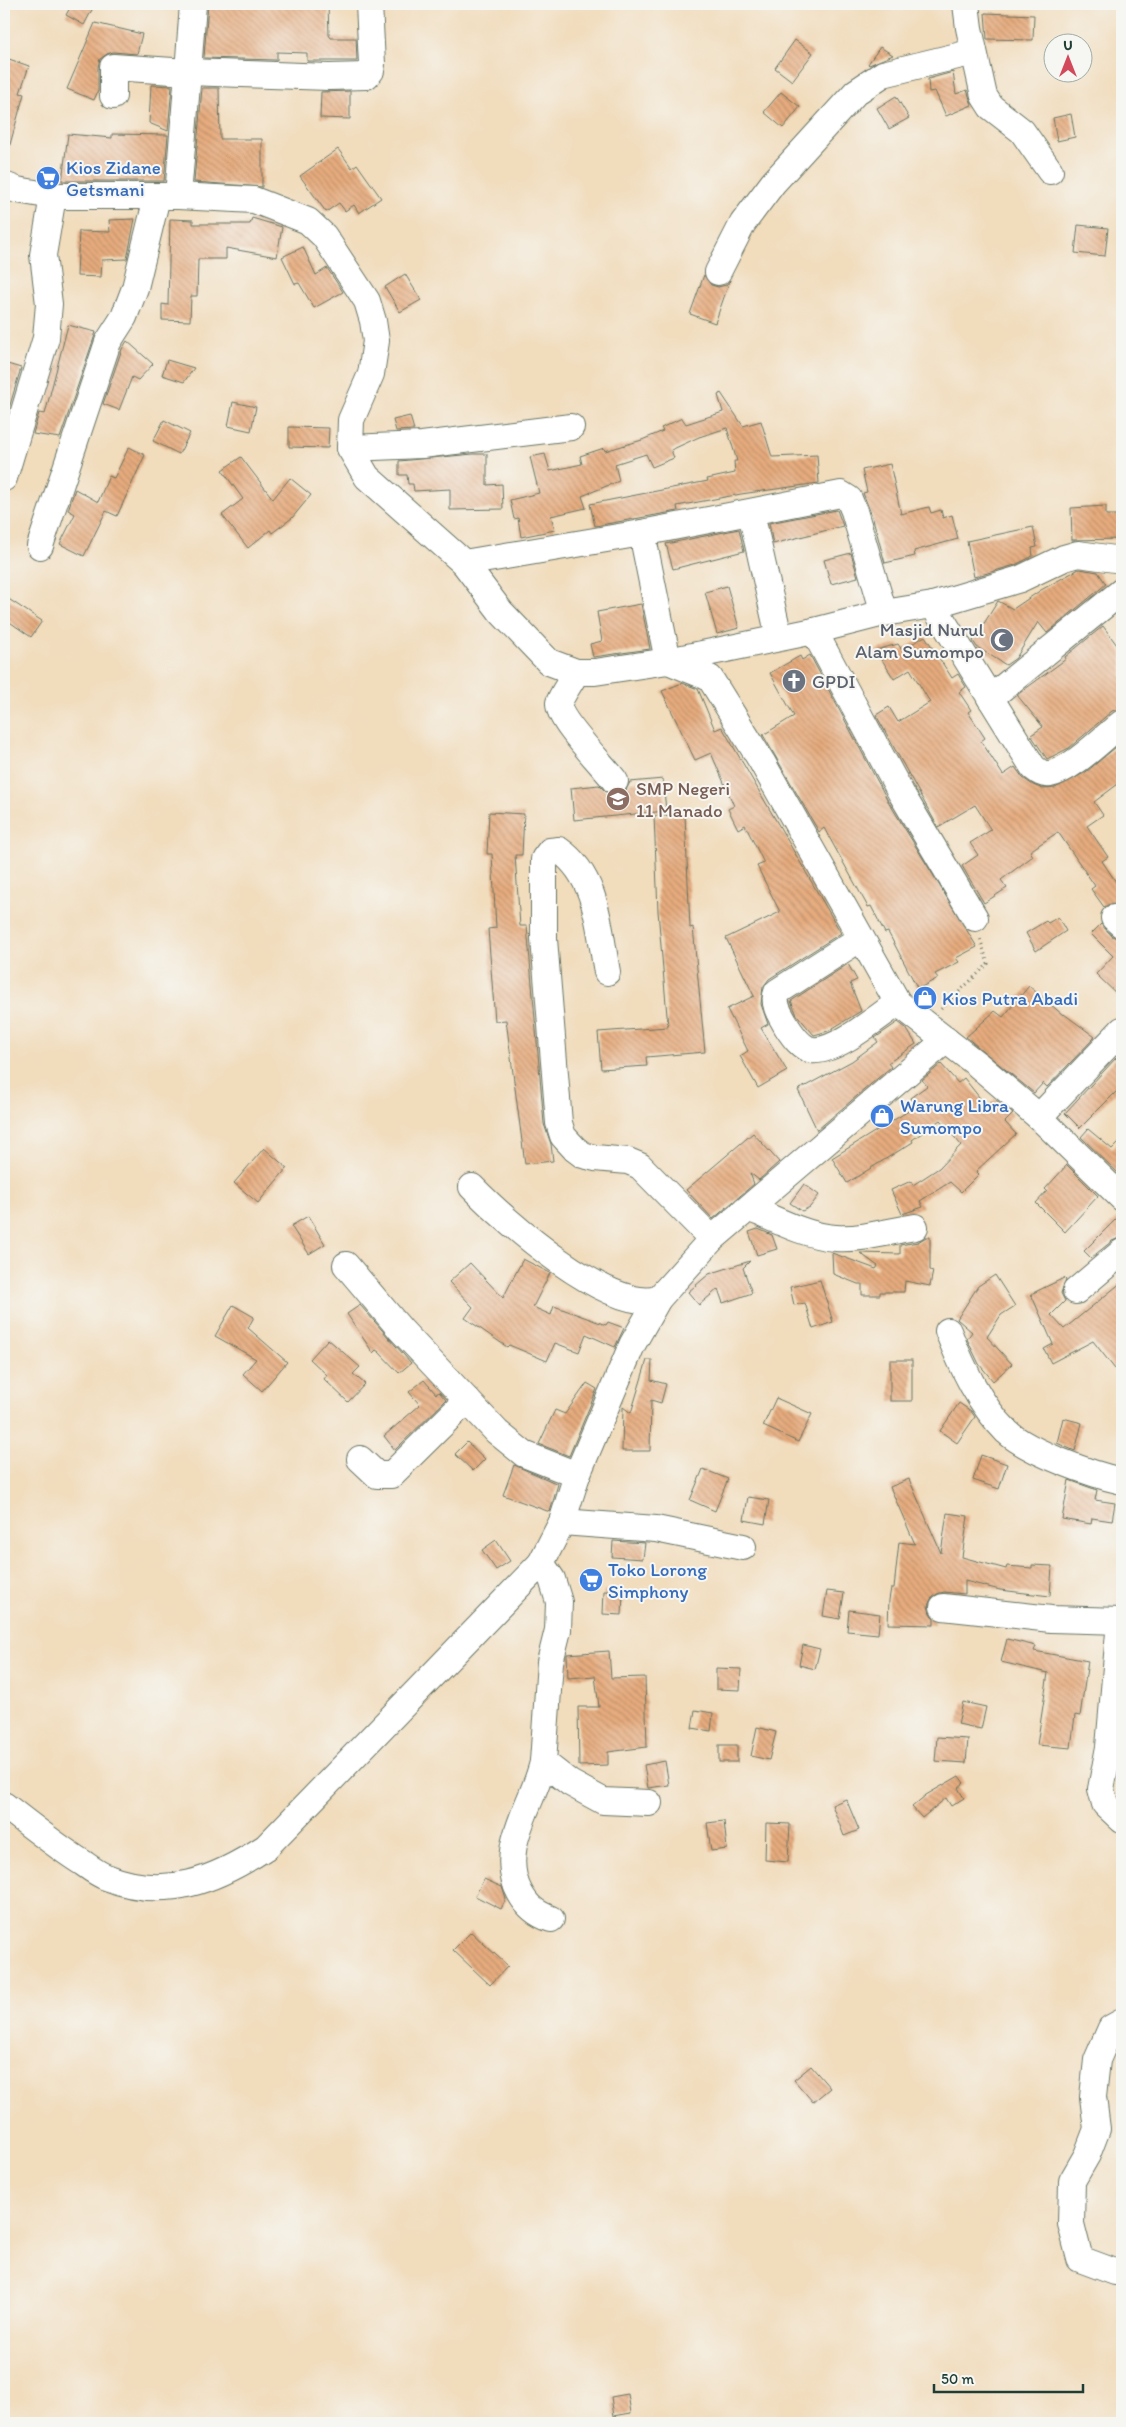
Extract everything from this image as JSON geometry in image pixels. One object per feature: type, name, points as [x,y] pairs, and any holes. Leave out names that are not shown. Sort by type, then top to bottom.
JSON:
[{"type":"street","points":[[40,546],[108,342],[124,317],[168,197],[188,72],[193,4]]},
{"type":"street","points":[[114,96],[113,67],[329,78],[368,75],[372,64],[369,4]]},
{"type":"street","points":[[966,4],[974,52],[986,101],[1022,131],[1050,171]]},
{"type":"street","points":[[718,272],[743,223],[773,183],[856,92],[883,74],[974,52]]},
{"type":"street","points":[[4,185],[17,190],[53,196],[254,200],[308,221],[319,231],[367,301],[376,341],[371,374],[352,420],[350,448],[367,477],[464,563],[501,612],[549,662],[576,672],[596,672],[668,660],[814,631],[884,613],[933,605],[1020,579],[1064,558],[1078,554],[1122,560]]},
{"type":"street","points":[[4,478],[46,338],[49,304],[43,255],[53,196]]},
{"type":"street","points":[[350,448],[422,445],[571,427]]},
{"type":"street","points":[[464,563],[642,533],[841,494],[849,499],[884,613]]},
{"type":"street","points":[[751,513],[779,637]]},
{"type":"street","points":[[642,533],[668,660]]},
{"type":"street","points":[[990,698],[1122,590]]},
{"type":"street","points":[[933,605],[1032,767],[1043,774],[1065,768],[1122,723]]},
{"type":"street","points":[[814,631],[901,793],[975,918]]},
{"type":"street","points":[[668,660],[710,678],[762,762],[898,1003],[1040,1118],[1122,1198]]},
{"type":"street","points":[[576,672],[560,701],[559,707],[574,734],[615,781]]},
{"type":"street","points":[[607,972],[592,896],[587,882],[581,871],[564,853],[559,850],[550,851],[544,859],[544,939],[559,1123],[563,1136],[583,1155],[636,1163],[712,1239]]},
{"type":"street","points":[[861,938],[777,992],[775,1004],[788,1029],[801,1046],[810,1050],[818,1050],[836,1045],[898,1003]]},
{"type":"street","points":[[1040,1118],[1122,1030]]},
{"type":"street","points":[[4,1805],[75,1858],[105,1877],[137,1886],[178,1887],[237,1866],[266,1847],[541,1563],[562,1522],[577,1475],[632,1345],[658,1299],[712,1239],[946,1040]]},
{"type":"street","points":[[472,1187],[527,1239],[584,1278],[626,1297],[651,1301],[658,1299]]},
{"type":"street","points":[[749,1208],[773,1219],[833,1238],[916,1227]]},
{"type":"street","points":[[1076,1291],[1122,1252]]},
{"type":"street","points":[[346,1265],[401,1330],[497,1432],[524,1454],[577,1475]]},
{"type":"street","points":[[948,1331],[970,1381],[990,1413],[1009,1433],[1050,1456],[1122,1482]]},
{"type":"street","points":[[360,1459],[377,1475],[384,1476],[390,1474],[467,1400]]},
{"type":"street","points":[[562,1522],[656,1529],[743,1547]]},
{"type":"street","points":[[541,1563],[552,1579],[559,1602],[558,1630],[550,1662],[543,1762],[521,1820],[511,1867],[512,1876],[524,1900],[536,1913],[551,1919]]},
{"type":"street","points":[[943,1607],[1051,1619],[1121,1621],[1109,1747],[1101,1789],[1105,1804],[1122,1820]]},
{"type":"street","points":[[543,1762],[570,1783],[603,1801],[649,1803]]},
{"type":"street","points":[[1122,2022],[1111,2028],[1097,2060],[1093,2097],[1097,2128],[1087,2155],[1072,2181],[1071,2224],[1080,2259],[1115,2272],[1122,2272]]},
{"type":"path","points":[[925,1024],[988,964],[975,918]]},
{"type":"building","points":[[72,4],[95,4],[84,25],[66,15]]},
{"type":"building","points":[[208,4],[328,4],[329,35],[331,38],[356,38],[357,61],[307,61],[307,53],[277,52],[277,60],[204,58]]},
{"type":"building","points":[[985,13],[1034,15],[1033,40],[987,39]]},
{"type":"building","points":[[95,23],[142,34],[137,54],[113,52],[100,59],[98,91],[94,100],[67,89]]},
{"type":"building","points":[[795,40],[813,53],[792,81],[775,68]]},
{"type":"building","points":[[880,47],[893,55],[869,65],[868,64]]},
{"type":"building","points":[[9,59],[29,66],[20,93],[24,94],[9,148],[4,147],[4,74]]},
{"type":"building","points":[[953,72],[956,94],[967,90],[972,105],[946,116],[935,91],[929,92],[928,79]]},
{"type":"building","points":[[151,85],[172,86],[168,131],[149,123]]},
{"type":"building","points":[[202,88],[219,88],[220,139],[262,139],[262,187],[194,182]]},
{"type":"building","points":[[350,91],[350,119],[320,118],[321,92]]},
{"type":"building","points":[[781,92],[800,107],[783,128],[764,112]]},
{"type":"building","points":[[896,96],[909,118],[889,129],[877,108]]},
{"type":"building","points":[[1071,114],[1075,137],[1057,141],[1053,118]]},
{"type":"building","points":[[68,134],[112,138],[112,134],[168,135],[164,181],[62,181]]},
{"type":"building","points":[[338,149],[352,168],[357,164],[381,198],[359,213],[354,205],[345,211],[339,203],[326,212],[300,176]]},
{"type":"building","points":[[252,218],[282,227],[277,257],[226,248],[226,259],[198,259],[197,296],[191,296],[190,321],[162,320],[162,304],[168,305],[170,219],[193,220],[193,224],[250,224]]},
{"type":"building","points":[[135,219],[127,259],[102,260],[101,277],[77,276],[79,231],[110,232],[109,220]]},
{"type":"building","points":[[1078,225],[1108,228],[1105,256],[1075,253]]},
{"type":"building","points":[[303,247],[316,275],[327,268],[343,292],[314,308],[299,283],[295,284],[282,257]]},
{"type":"building","points":[[405,274],[421,300],[400,312],[385,287]]},
{"type":"building","points":[[704,275],[711,285],[718,287],[726,285],[730,280],[715,323],[690,314]]},
{"type":"building","points":[[68,325],[96,332],[60,438],[33,434],[39,413],[45,414]]},
{"type":"building","points":[[127,341],[153,364],[138,380],[132,377],[119,410],[103,404],[122,349]]},
{"type":"building","points":[[167,360],[194,368],[184,382],[162,375]]},
{"type":"building","points":[[4,363],[21,368],[6,418],[4,417]]},
{"type":"building","points":[[721,393],[743,426],[761,421],[772,457],[817,455],[819,483],[741,494],[677,506],[678,511],[595,526],[590,504],[708,481],[707,479],[735,473],[734,461],[737,461],[727,428],[699,437],[671,450],[674,458],[652,467],[646,454],[615,464],[619,481],[582,496],[586,508],[551,516],[555,530],[521,537],[518,518],[514,519],[510,500],[539,493],[530,457],[545,454],[550,471],[582,464],[580,456],[604,448],[605,451],[642,440],[663,431],[661,428],[682,418],[686,424],[723,412],[718,395]]},
{"type":"building","points":[[233,402],[256,407],[251,431],[228,426]]},
{"type":"building","points":[[410,416],[414,430],[396,431],[393,420]]},
{"type":"building","points":[[164,420],[190,433],[179,454],[153,441]]},
{"type":"building","points":[[289,427],[329,428],[328,448],[289,447]]},
{"type":"building","points":[[129,447],[145,455],[117,516],[106,511],[84,556],[60,544],[75,514],[68,510],[75,489],[98,502],[109,476],[114,478]]},
{"type":"building","points":[[487,454],[487,485],[502,484],[503,509],[450,510],[450,489],[414,491],[413,484],[408,484],[407,475],[399,475],[399,461]]},
{"type":"building","points":[[241,457],[273,499],[290,478],[311,495],[292,518],[272,533],[270,530],[248,548],[222,515],[243,499],[222,470]]},
{"type":"building","points":[[890,464],[901,514],[929,507],[931,513],[941,510],[943,518],[952,515],[958,539],[914,551],[915,556],[885,563],[873,519],[863,493],[867,492],[862,470]]},
{"type":"building","points":[[1106,506],[1106,515],[1122,515],[1122,539],[1072,540],[1071,508]]},
{"type":"building","points":[[837,510],[843,526],[773,544],[769,523]]},
{"type":"building","points":[[1033,527],[1037,547],[1032,548],[1033,556],[1015,565],[974,577],[967,541]]},
{"type":"building","points":[[739,529],[744,551],[673,569],[666,544]]},
{"type":"building","points":[[851,553],[858,577],[831,584],[824,560]]},
{"type":"building","points":[[1079,569],[1098,572],[1106,584],[1047,633],[1038,622],[1016,658],[1006,665],[977,647],[973,641],[998,601],[1013,609],[1041,590]]},
{"type":"building","points":[[727,586],[739,628],[717,634],[705,592]]},
{"type":"building","points":[[4,596],[42,621],[31,637],[4,618]]},
{"type":"building","points":[[641,604],[650,649],[593,657],[590,644],[602,641],[597,612]]},
{"type":"building","points":[[1103,626],[1122,652],[1122,708],[1112,711],[1069,748],[1047,759],[1031,735],[1043,727],[1017,695],[1066,659],[1065,657]]},
{"type":"building","points":[[925,636],[952,678],[958,674],[966,687],[959,692],[971,710],[968,712],[985,738],[981,741],[1003,775],[1015,767],[1023,778],[1033,785],[1043,789],[1055,788],[1086,772],[1122,742],[1122,781],[1094,802],[1103,815],[1087,826],[1108,857],[1102,861],[1122,891],[1122,906],[1110,904],[1104,907],[1091,889],[1095,886],[1058,832],[1030,851],[1033,856],[1001,880],[1007,888],[984,903],[962,866],[978,855],[970,843],[991,830],[975,805],[938,827],[876,715],[889,707],[898,722],[930,702],[910,669],[894,679],[876,650],[898,644],[902,650]]},
{"type":"building","points":[[810,655],[888,801],[977,947],[956,958],[959,962],[935,974],[938,978],[918,989],[888,932],[885,933],[871,906],[868,907],[824,828],[819,832],[763,735],[794,716],[770,673],[800,656],[802,660]]},
{"type":"building","points":[[682,683],[698,689],[715,730],[722,727],[841,933],[769,979],[763,987],[761,1004],[768,1024],[761,1028],[787,1071],[758,1088],[740,1056],[748,1051],[727,1009],[754,996],[726,938],[780,912],[757,866],[764,863],[745,825],[738,829],[728,809],[734,806],[711,753],[695,760],[662,691]]},
{"type":"building","name":"SMP Negeri 11 Manado","points":[[663,779],[666,811],[574,820],[571,788],[599,785],[609,795],[617,796],[625,792],[630,782]]},
{"type":"building","points":[[489,812],[524,814],[522,855],[515,855],[520,926],[527,926],[544,1124],[551,1144],[553,1161],[525,1164],[506,1020],[495,1021],[488,929],[496,928],[492,854],[487,854]]},
{"type":"building","points":[[685,815],[690,928],[693,927],[705,1052],[646,1057],[647,1066],[601,1069],[598,1032],[668,1027],[658,911],[654,816]]},
{"type":"building","points":[[1058,917],[1066,931],[1036,951],[1026,933],[1046,921],[1048,923]]},
{"type":"building","points":[[1101,924],[1112,936],[1122,940],[1122,999],[1096,974],[1113,956],[1091,934]]},
{"type":"building","points":[[848,964],[857,980],[850,983],[861,1011],[828,1031],[814,1035],[797,1015],[791,1001]]},
{"type":"building","points":[[1029,986],[1063,1015],[1095,1037],[1047,1087],[1043,1083],[1034,1093],[966,1037],[995,1011],[1003,1017]]},
{"type":"building","points":[[898,1022],[906,1028],[916,1044],[888,1063],[891,1067],[817,1130],[798,1090],[852,1061],[878,1042],[875,1038]]},
{"type":"building","points":[[1116,1058],[1122,1063],[1122,1086],[1080,1128],[1065,1113]]},
{"type":"building","points":[[941,1064],[958,1083],[964,1078],[987,1107],[995,1099],[1013,1114],[1005,1122],[1016,1134],[976,1171],[979,1174],[961,1192],[950,1182],[920,1201],[923,1207],[902,1214],[891,1190],[911,1181],[913,1185],[939,1168],[961,1145],[940,1120],[912,1140],[913,1142],[847,1183],[832,1158],[915,1107],[910,1098],[927,1086],[922,1080]]},
{"type":"building","points":[[1088,1129],[1112,1149],[1122,1139],[1122,1170],[1119,1174],[1081,1137]]},
{"type":"building","points":[[753,1133],[779,1162],[759,1180],[750,1173],[754,1184],[713,1219],[686,1190]]},
{"type":"building","points":[[264,1148],[287,1168],[258,1203],[234,1183]]},
{"type":"building","points":[[1067,1165],[1098,1196],[1065,1232],[1036,1203],[1047,1191],[1045,1189]]},
{"type":"building","points":[[804,1184],[819,1195],[810,1207],[802,1211],[790,1203]]},
{"type":"building","points":[[1122,1213],[1122,1237],[1112,1241],[1091,1258],[1084,1251]]},
{"type":"building","points":[[308,1216],[325,1244],[309,1254],[291,1226]]},
{"type":"building","points":[[758,1229],[772,1235],[777,1249],[757,1255],[749,1232]]},
{"type":"building","points":[[926,1237],[930,1237],[930,1270],[933,1271],[930,1286],[905,1281],[904,1292],[880,1292],[880,1295],[862,1295],[862,1284],[833,1274],[832,1253],[876,1269],[878,1266],[860,1253],[900,1254],[900,1245],[918,1242]]},
{"type":"building","points":[[523,1259],[550,1273],[533,1307],[551,1315],[554,1306],[606,1325],[608,1322],[624,1328],[615,1347],[586,1334],[579,1352],[555,1343],[547,1361],[509,1345],[507,1347],[465,1318],[473,1307],[449,1282],[470,1263],[503,1298]]},
{"type":"building","points":[[750,1261],[743,1268],[752,1293],[723,1303],[718,1289],[699,1305],[688,1292],[709,1274]]},
{"type":"building","points":[[995,1275],[1015,1306],[1001,1315],[987,1337],[1012,1364],[993,1381],[979,1364],[967,1339],[972,1332],[957,1319],[978,1286]]},
{"type":"building","points":[[1064,1278],[1066,1280],[1061,1293],[1065,1301],[1051,1315],[1064,1329],[1122,1282],[1122,1378],[1093,1341],[1051,1363],[1044,1349],[1053,1344],[1031,1294]]},
{"type":"building","points":[[820,1280],[833,1322],[813,1329],[805,1303],[794,1305],[790,1287]]},
{"type":"building","points":[[233,1305],[254,1317],[248,1328],[287,1362],[262,1391],[243,1374],[256,1359],[215,1336]]},
{"type":"building","points":[[360,1305],[411,1363],[399,1373],[379,1352],[376,1350],[373,1353],[347,1314]]},
{"type":"building","points":[[328,1339],[360,1367],[353,1374],[365,1384],[348,1402],[324,1379],[327,1375],[310,1359]]},
{"type":"building","points":[[647,1360],[652,1360],[651,1380],[666,1384],[661,1403],[651,1400],[650,1451],[622,1451],[623,1407],[631,1413]]},
{"type":"building","points":[[890,1360],[912,1360],[912,1401],[890,1401]]},
{"type":"building","points":[[424,1380],[436,1394],[439,1392],[446,1400],[395,1450],[384,1436],[420,1405],[409,1392]]},
{"type":"building","points":[[587,1383],[597,1389],[569,1456],[539,1444],[555,1410],[565,1414]]},
{"type":"building","points":[[776,1398],[812,1414],[798,1442],[763,1426]]},
{"type":"building","points":[[959,1403],[971,1411],[975,1417],[957,1443],[940,1431]]},
{"type":"building","points":[[1063,1418],[1082,1423],[1075,1451],[1057,1443]]},
{"type":"building","points":[[467,1442],[485,1459],[473,1471],[455,1454]]},
{"type":"building","points":[[981,1455],[1007,1464],[999,1489],[973,1480]]},
{"type":"building","points":[[514,1465],[558,1484],[550,1512],[503,1495]]},
{"type":"building","points":[[703,1469],[728,1479],[715,1511],[690,1500]]},
{"type":"building","points":[[909,1479],[941,1553],[947,1513],[968,1516],[962,1557],[1006,1569],[1007,1566],[1032,1568],[1032,1565],[1052,1566],[1050,1596],[1000,1590],[965,1581],[965,1594],[944,1592],[937,1594],[931,1599],[928,1606],[934,1619],[934,1625],[888,1624],[889,1600],[891,1588],[894,1588],[899,1542],[915,1544],[890,1487]]},
{"type":"building","points":[[1069,1480],[1097,1490],[1095,1500],[1115,1503],[1112,1521],[1092,1518],[1091,1524],[1062,1519]]},
{"type":"building","points":[[748,1497],[769,1500],[765,1524],[744,1520]]},
{"type":"building","points":[[496,1540],[510,1561],[496,1570],[482,1550]]},
{"type":"building","points":[[613,1541],[645,1543],[643,1559],[612,1557]]},
{"type":"building","points":[[604,1591],[623,1592],[622,1615],[603,1614]]},
{"type":"building","points":[[827,1591],[844,1593],[840,1619],[823,1616]]},
{"type":"building","points":[[849,1610],[880,1614],[878,1634],[847,1631]]},
{"type":"building","points":[[1007,1639],[1036,1646],[1034,1651],[1088,1661],[1080,1716],[1075,1715],[1071,1748],[1037,1745],[1048,1673],[1001,1662]]},
{"type":"building","points":[[803,1645],[820,1649],[815,1669],[799,1665]]},
{"type":"building","points":[[609,1651],[611,1678],[645,1677],[647,1747],[608,1752],[608,1765],[579,1766],[578,1707],[599,1707],[595,1676],[568,1678],[567,1654]]},
{"type":"building","points":[[716,1668],[741,1669],[740,1690],[716,1689]]},
{"type":"building","points":[[963,1702],[986,1707],[981,1729],[958,1724]]},
{"type":"building","points":[[695,1710],[713,1713],[711,1731],[692,1728]]},
{"type":"building","points":[[757,1727],[776,1732],[769,1760],[751,1756]]},
{"type":"building","points":[[937,1737],[968,1739],[966,1763],[935,1761]]},
{"type":"building","points":[[719,1745],[737,1745],[737,1762],[719,1762]]},
{"type":"building","points":[[665,1761],[669,1785],[648,1788],[644,1765]]},
{"type":"building","points":[[959,1776],[964,1783],[958,1788],[964,1798],[951,1806],[946,1798],[922,1818],[912,1807],[926,1795]]},
{"type":"building","points":[[846,1799],[859,1830],[844,1836],[832,1805]]},
{"type":"building","points":[[724,1821],[727,1849],[711,1851],[707,1823]]},
{"type":"building","points":[[766,1823],[790,1824],[788,1862],[765,1860]]},
{"type":"building","points":[[484,1879],[502,1887],[506,1899],[501,1909],[475,1896]]},
{"type":"building","points":[[471,1932],[508,1966],[490,1985],[453,1950]]},
{"type":"building","points":[[811,2066],[830,2088],[813,2102],[794,2080]]},
{"type":"building","points":[[628,2394],[631,2413],[614,2416],[611,2397]]},
{"type":"place","name":"Kios Zidane Getsmani","points":[[48,178]]},
{"type":"place","name":"Masjid Nurul Alam Sumompo","points":[[1002,640]]},
{"type":"place","name":"GPDI","points":[[794,681]]},
{"type":"place","name":"SMP Negeri 11 Manado","points":[[618,799]]},
{"type":"place","name":"Kios Putra Abadi","points":[[925,998]]},
{"type":"place","name":"Warung Libra Sumompo","points":[[882,1116]]},
{"type":"place","name":"Toko Lorong Simphony","points":[[591,1580]]}]
